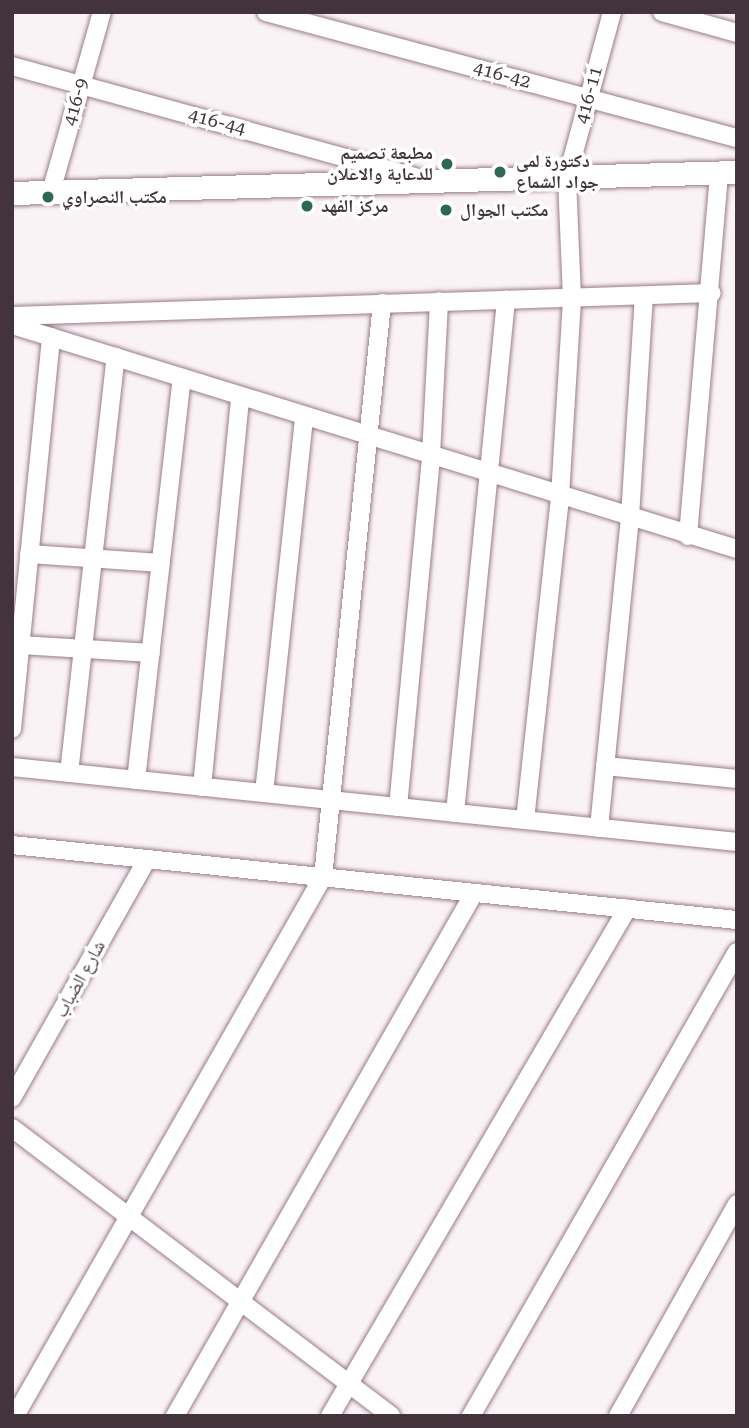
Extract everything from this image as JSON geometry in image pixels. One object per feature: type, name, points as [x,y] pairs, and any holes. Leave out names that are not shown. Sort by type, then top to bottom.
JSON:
[{"type":"street","name":"416-9","points":[[51,192],[102,12]]},
{"type":"street","name":"416-42","points":[[266,12],[737,138]]},
{"type":"street","name":"416-11","points":[[526,820],[560,496],[572,298],[567,178],[612,12]]},
{"type":"street","points":[[662,12],[737,33]]},
{"type":"street","name":"416-44","points":[[12,66],[422,179]]},
{"type":"street","points":[[12,193],[728,172],[712,293],[688,536]]},
{"type":"street","points":[[12,316],[712,293]]},
{"type":"street","points":[[599,828],[630,517],[644,297]]},
{"type":"street","points":[[455,813],[491,474],[506,300]]},
{"type":"street","points":[[398,807],[431,455],[439,301]]},
{"type":"street","points":[[15,1416],[323,877],[382,303]]},
{"type":"street","points":[[12,325],[737,549]]},
{"type":"street","points":[[12,729],[51,337]]},
{"type":"street","points":[[69,773],[116,357]]},
{"type":"street","points":[[136,780],[182,378]]},
{"type":"street","points":[[202,787],[240,396]]},
{"type":"street","points":[[264,793],[304,416]]},
{"type":"street","points":[[29,555],[161,563]]},
{"type":"street","points":[[21,645],[151,653]]},
{"type":"street","points":[[605,766],[737,779]]},
{"type":"street","points":[[12,767],[737,842]]},
{"type":"street","points":[[12,845],[737,920]]},
{"type":"street","name":"شارع الضباب","points":[[12,1098],[147,859]]},
{"type":"street","points":[[175,1416],[474,893]]},
{"type":"street","points":[[330,1416],[627,909]]},
{"type":"street","points":[[471,1416],[737,952]]},
{"type":"street","points":[[12,1128],[391,1416]]},
{"type":"street","points":[[618,1416],[737,1205]]},
{"type":"place","name":"مطبعة تصميم للدعاية والاعلان","points":[[447,164]]},
{"type":"place","name":"دكتورة لمى جواد الشماع","points":[[500,172]]},
{"type":"place","name":"مكتب النصراوي","points":[[48,197]]},
{"type":"place","name":"مركز الفهد","points":[[307,206]]},
{"type":"place","name":"مكتب الجوال","points":[[446,210]]}]
